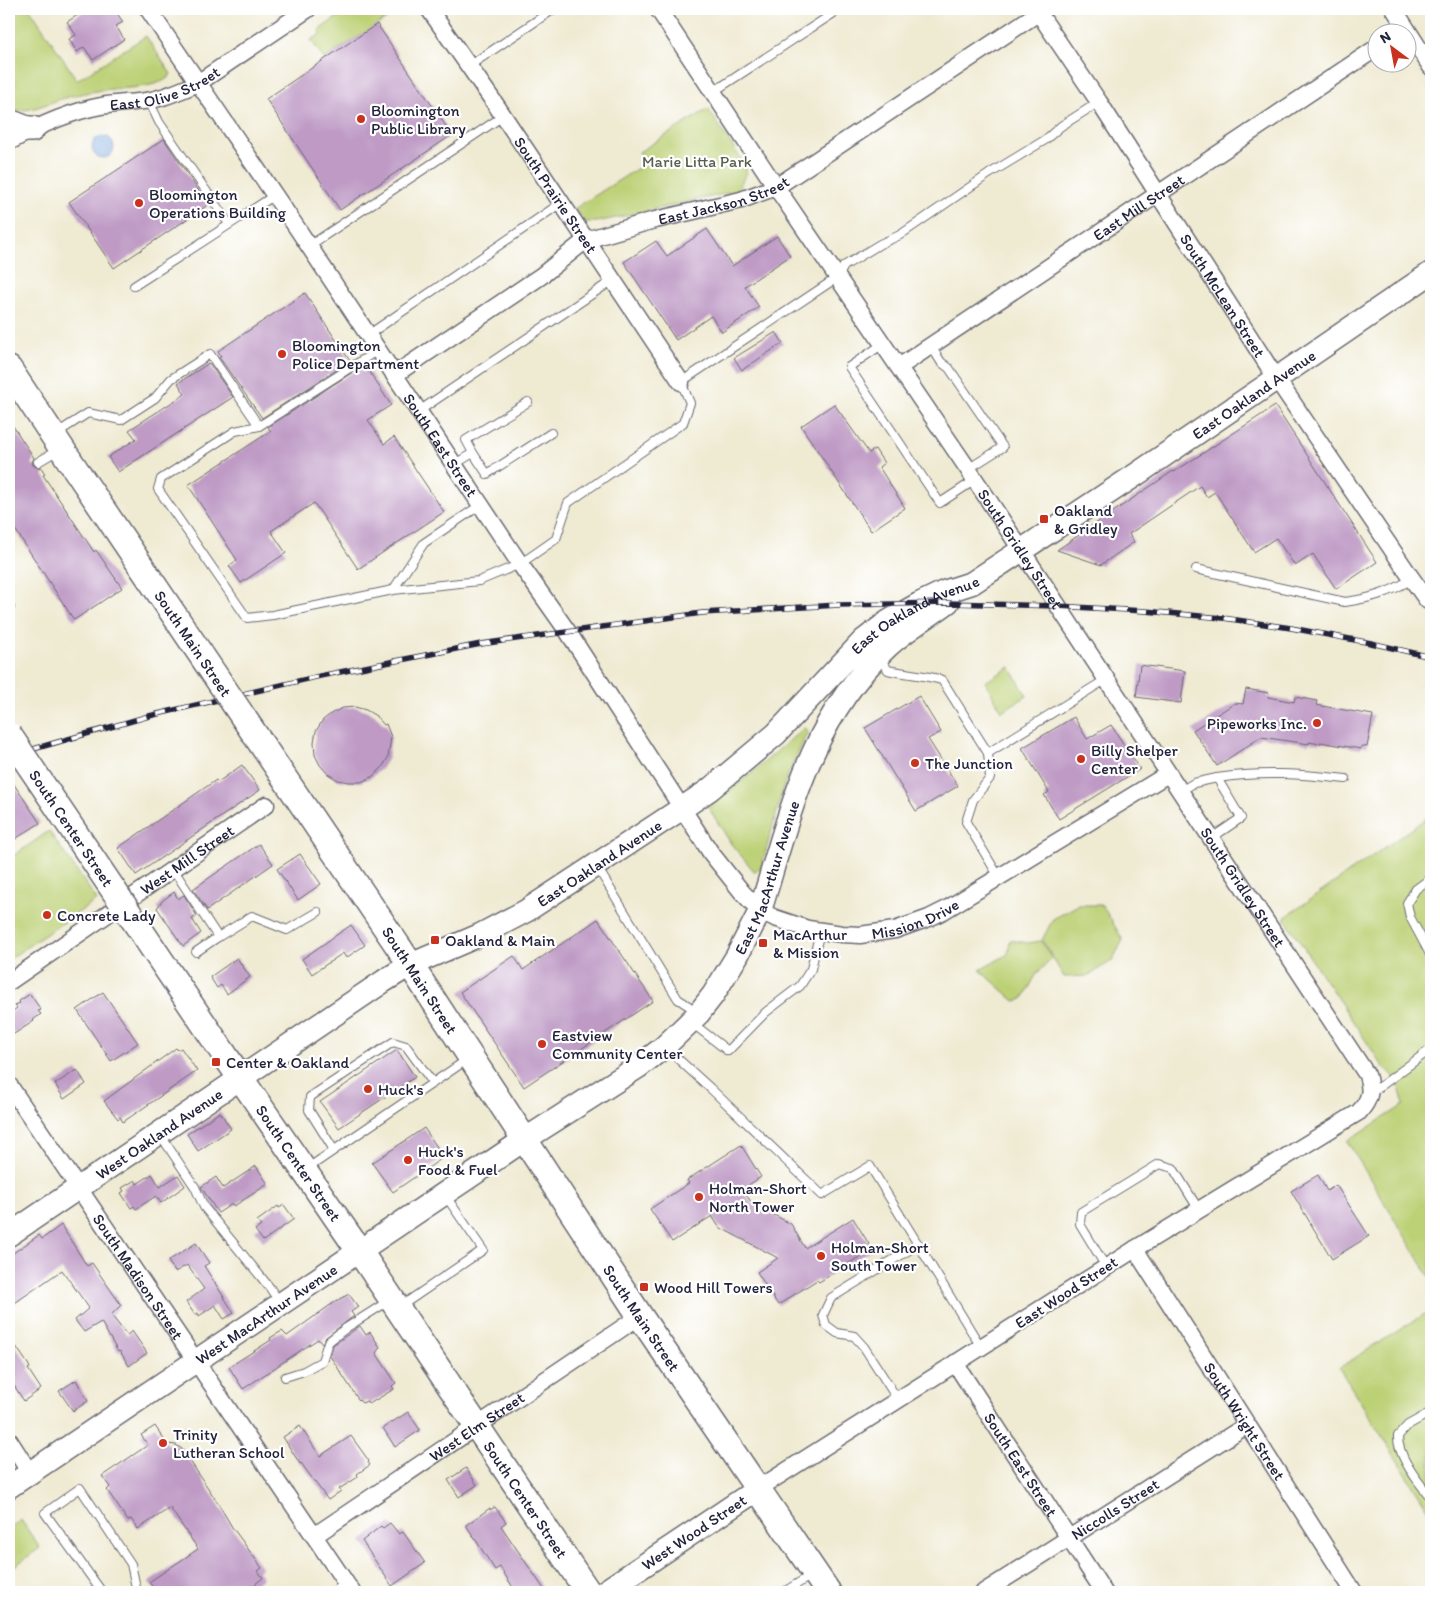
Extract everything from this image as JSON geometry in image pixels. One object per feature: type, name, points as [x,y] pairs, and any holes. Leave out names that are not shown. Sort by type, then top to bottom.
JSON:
[{"type":"main road","name":"East Oakland Avenue","points":[[405,957],[480,935],[526,911],[681,809],[709,790],[776,734],[863,640],[889,620],[944,592],[972,583],[1137,474],[1431,273]]},
{"type":"main road","name":"South Main Street","points":[[11,378],[61,448],[405,957],[640,1316],[821,1582]]},
{"type":"main road","name":"East MacArthur Avenue","points":[[524,1140],[638,1067],[664,1047],[713,995],[737,956],[760,910],[803,775],[814,749],[842,701],[858,678],[888,646],[972,583]]},
{"type":"main road","name":"South Center Street","points":[[9,735],[588,1592]]},
{"type":"main road","name":"West Oakland Avenue","points":[[9,1235],[241,1078],[405,957]]},
{"type":"main road","name":"West MacArthur Avenue","points":[[9,1487],[524,1140]]},
{"type":"main road","name":"West Wood Street","points":[[604,1592],[758,1489]]},
{"type":"street","name":"South East Street","points":[[148,9],[275,195],[482,504],[520,564],[568,632],[681,809]]},
{"type":"street","name":"East Olive Street","points":[[9,142],[20,126],[59,118],[95,107],[149,100],[198,84],[308,9]]},
{"type":"street","name":"South Prairie Street","points":[[429,9],[681,382]]},
{"type":"street","name":"South Gridley Street","points":[[658,9],[972,475],[1105,680],[1367,1075],[1370,1094]]},
{"type":"street","points":[[1394,9],[1400,22]]},
{"type":"street","name":"South McLean Street","points":[[1039,10],[1276,378],[1412,579],[1431,603]]},
{"type":"street","name":"East Jackson Street","points":[[394,375],[541,276],[586,240],[651,221],[741,200],[776,186],[1039,10]]},
{"type":"street","points":[[1418,50],[1431,67]]},
{"type":"street","name":"East Mill Street","points":[[899,367],[1368,54]]},
{"type":"street","name":"Mission Drive","points":[[681,809],[711,853],[742,892],[760,910],[791,924],[820,931],[860,935],[895,930],[912,925],[945,910],[1168,774]]},
{"type":"street","name":"West Mill Street","points":[[9,982],[266,805]]},
{"type":"street","name":"South Madison Street","points":[[9,1085],[314,1536],[344,1589]]},
{"type":"street","name":"East Wood Street","points":[[758,1489],[1106,1267],[1359,1112],[1366,1104],[1370,1094]]},
{"type":"street","name":"South Wright Street","points":[[1135,1249],[1354,1592]]},
{"type":"street","name":"West Elm Street","points":[[314,1536],[640,1316]]},
{"type":"street","name":"South East Street","points":[[955,1363],[1104,1592]]},
{"type":"street","name":"Niccolls Street","points":[[984,1592],[1247,1426]]},
{"type":"street","points":[[9,1440],[30,1472]]},
{"type":"lane","points":[[469,66],[554,9]]},
{"type":"lane","points":[[713,92],[840,9]]},
{"type":"lane","points":[[149,100],[159,122],[229,224]]},
{"type":"lane","points":[[378,350],[259,426],[235,431],[162,479],[158,489],[246,618],[273,615],[393,590],[479,581],[520,564],[556,539],[568,503],[683,423],[690,404],[681,382],[838,277],[844,266],[880,244],[900,235],[990,174],[1045,140],[1061,126],[1099,102]]},
{"type":"lane","points":[[309,246],[503,116]]},
{"type":"lane","points":[[134,286],[275,195]]},
{"type":"lane","points":[[368,335],[561,203]]},
{"type":"lane","points":[[419,411],[613,280]]},
{"type":"lane","points":[[883,344],[849,367],[940,503],[1003,447],[950,368],[941,362],[931,346]]},
{"type":"lane","points":[[38,462],[61,448],[88,413],[121,420],[155,398],[171,378],[210,354],[259,426]]},
{"type":"lane","points":[[528,402],[466,440],[487,474],[551,433]]},
{"type":"lane","points":[[455,464],[474,452]]},
{"type":"lane","points":[[393,590],[424,543],[482,504]]},
{"type":"lane","points":[[1196,569],[1345,602],[1368,599],[1391,591],[1412,579]]},
{"type":"lane","points":[[878,656],[888,670],[942,680],[988,753],[990,778],[973,800],[966,822],[999,877]]},
{"type":"lane","points":[[988,753],[1105,680]]},
{"type":"lane","points":[[1180,792],[1194,783],[1246,774],[1289,773],[1346,779]]},
{"type":"lane","points":[[1210,838],[1241,818],[1217,778]]},
{"type":"lane","points":[[596,865],[678,999],[728,1051],[766,1012],[800,986],[811,969],[820,931]]},
{"type":"lane","points":[[173,869],[218,937]]},
{"type":"lane","points":[[1431,878],[1416,889],[1407,903],[1410,917],[1431,956]]},
{"type":"lane","points":[[196,952],[252,916],[287,930],[318,912]]},
{"type":"lane","points":[[334,1150],[309,1110],[310,1097],[393,1042],[406,1046],[433,1083]]},
{"type":"lane","points":[[664,1047],[710,1088],[822,1195],[870,1166],[981,1347]]},
{"type":"lane","points":[[1370,1094],[1431,1049]]},
{"type":"lane","points":[[304,1171],[471,1058]]},
{"type":"lane","points":[[159,1133],[195,1187],[204,1207],[270,1288],[281,1305]]},
{"type":"lane","points":[[1106,1267],[1080,1224],[1081,1212],[1159,1164],[1172,1168],[1199,1210]]},
{"type":"lane","points":[[285,1377],[304,1371],[322,1361],[328,1342],[346,1328],[394,1304],[483,1250],[445,1194]]},
{"type":"lane","points":[[898,1400],[864,1347],[854,1336],[837,1333],[826,1325],[823,1315],[831,1298],[919,1244]]},
{"type":"lane","points":[[1431,1412],[1408,1425],[1398,1436],[1398,1446],[1419,1483],[1431,1498]]},
{"type":"lane","points":[[102,1592],[45,1513],[80,1488],[131,1564],[137,1592]]},
{"type":"lane","points":[[784,1592],[821,1582]]},
{"type":"green space","points":[[9,9],[30,9],[77,80],[146,36],[171,74],[159,83],[150,85],[85,93],[32,109],[9,109]]},
{"type":"green space","points":[[349,9],[384,9],[389,17],[324,59],[311,40],[321,34],[319,30]]},
{"type":"green space","name":"Marie Litta Park","points":[[708,109],[743,162],[747,172],[739,187],[733,192],[597,222],[586,222],[574,209],[646,163],[639,152]]},
{"type":"green space","points":[[1010,667],[1027,696],[1002,711],[985,682]]},
{"type":"green space","points":[[804,728],[808,731],[785,782],[762,865],[760,870],[754,871],[732,845],[708,807],[753,772]]},
{"type":"green space","points":[[1431,815],[1431,1279],[1347,1141],[1404,1105],[1398,1084],[1389,1071],[1384,1068],[1284,918]]},
{"type":"green space","points":[[49,831],[97,900],[9,959],[9,859]]},
{"type":"green space","points":[[1078,905],[1102,905],[1123,940],[1112,961],[1087,976],[1064,977],[1042,940],[1053,919]]},
{"type":"green space","points":[[1010,940],[1028,943],[1041,941],[1052,959],[1037,973],[1023,999],[1015,1001],[980,970],[1008,954]]},
{"type":"green space","points":[[1431,1310],[1431,1514],[1339,1368]]},
{"type":"green space","points":[[21,1520],[40,1548],[9,1570],[9,1528]]},
{"type":"water","points":[[103,136],[111,139],[114,147],[111,155],[103,158],[95,155],[92,147],[95,139]]},
{"type":"building","points":[[87,9],[114,9],[123,22],[116,26],[124,39],[93,60],[84,47],[77,52],[69,39],[76,35],[67,22]]},
{"type":"building","name":"Bloomington Public Library","points":[[377,24],[452,135],[340,210],[266,99]]},
{"type":"building","name":"Bloomington Operations Building","points":[[164,139],[208,205],[114,268],[69,202]]},
{"type":"building","points":[[707,229],[732,266],[777,236],[790,256],[745,286],[759,307],[722,332],[711,316],[676,340],[624,262],[656,241],[667,256]]},
{"type":"building","name":"Bloomington Police Department","points":[[305,293],[350,361],[262,418],[219,357],[221,356],[218,351]]},
{"type":"building","points":[[776,332],[783,343],[742,370],[734,358]]},
{"type":"building","points":[[209,363],[233,397],[118,472],[108,457],[136,439],[129,430],[185,394],[178,383]]},
{"type":"building","points":[[367,368],[391,405],[368,420],[384,444],[394,437],[444,512],[358,569],[314,503],[271,531],[286,553],[241,583],[229,566],[237,560],[188,485],[271,431],[268,427],[356,370],[358,373]]},
{"type":"building","points":[[834,404],[869,453],[875,449],[884,463],[879,467],[905,508],[871,531],[801,426]]},
{"type":"building","points":[[1275,406],[1377,562],[1336,589],[1313,554],[1295,566],[1276,538],[1254,552],[1215,492],[1207,497],[1200,486],[1129,534],[1134,542],[1101,565],[1057,550],[1173,471]]},
{"type":"building","points":[[9,420],[34,458],[33,465],[38,468],[41,467],[45,474],[43,475],[94,552],[96,550],[122,588],[74,620],[9,520]]},
{"type":"building","points":[[1140,665],[1185,671],[1181,703],[1136,697]]},
{"type":"building","name":"Pipeworks Inc.","points":[[1246,689],[1269,693],[1268,697],[1294,702],[1295,697],[1317,701],[1316,705],[1373,715],[1367,747],[1361,746],[1361,749],[1320,742],[1320,744],[1309,742],[1309,744],[1261,737],[1217,766],[1193,730],[1235,703],[1243,704]]},
{"type":"building","name":"The Junction","points":[[919,696],[941,732],[928,739],[958,786],[916,811],[865,728]]},
{"type":"building","points":[[355,707],[366,710],[376,716],[384,725],[386,724],[391,737],[388,758],[381,769],[372,777],[361,782],[349,782],[338,780],[328,774],[320,765],[315,755],[314,742],[316,731],[323,720],[343,708]]},
{"type":"building","name":"Billy Shelper Center","points":[[1074,717],[1087,739],[1111,725],[1140,769],[1059,819],[1044,795],[1049,792],[1022,748]]},
{"type":"building","points":[[242,765],[260,790],[136,875],[118,848],[216,780],[218,782]]},
{"type":"building","points":[[9,777],[40,823],[9,843]]},
{"type":"building","points":[[259,844],[273,864],[207,910],[193,889]]},
{"type":"building","points":[[300,854],[321,884],[298,900],[277,869]]},
{"type":"building","points":[[174,892],[178,899],[184,895],[197,916],[192,919],[201,933],[183,946],[157,908],[162,901]]},
{"type":"building","name":"Eastview Community Center","points":[[598,919],[653,1001],[524,1087],[460,992],[514,956],[523,970]]},
{"type":"building","points":[[351,925],[365,945],[346,958],[343,953],[312,974],[302,959]]},
{"type":"building","points":[[237,958],[250,977],[227,994],[221,985],[217,988],[210,977]]},
{"type":"building","points":[[103,992],[138,1043],[111,1061],[77,1010]]},
{"type":"building","points":[[30,994],[41,1010],[38,1011],[41,1014],[14,1034],[9,1026],[9,1014],[17,1008],[15,1005],[20,1003],[19,1001]]},
{"type":"building","points":[[176,1048],[178,1050],[181,1048],[197,1071],[123,1122],[120,1117],[118,1119],[104,1101]]},
{"type":"building","name":"Huck's","points":[[397,1050],[415,1077],[339,1128],[320,1102]]},
{"type":"building","points":[[77,1070],[86,1084],[64,1099],[55,1084]]},
{"type":"building","points":[[220,1112],[231,1129],[198,1151],[187,1134]]},
{"type":"building","name":"Huck's Food & Fuel","points":[[424,1128],[444,1157],[393,1192],[372,1163]]},
{"type":"building","points":[[741,1145],[761,1177],[742,1189],[752,1203],[791,1224],[805,1248],[853,1218],[872,1249],[819,1282],[817,1280],[778,1305],[757,1272],[778,1258],[719,1227],[712,1216],[672,1242],[650,1209],[689,1183],[687,1180]]},
{"type":"building","points":[[256,1166],[268,1184],[234,1206],[232,1204],[218,1213],[201,1187],[216,1177],[223,1188]]},
{"type":"building","points":[[152,1174],[160,1187],[178,1175],[185,1186],[161,1203],[156,1196],[136,1209],[134,1206],[131,1208],[121,1193],[124,1191],[122,1188],[135,1180],[137,1184]]},
{"type":"building","points":[[1318,1175],[1327,1191],[1336,1185],[1369,1236],[1332,1259],[1291,1191]]},
{"type":"building","points":[[284,1205],[294,1219],[263,1241],[255,1230],[261,1226],[257,1221],[278,1206],[279,1208]]},
{"type":"building","points":[[61,1225],[87,1266],[92,1263],[121,1305],[111,1315],[127,1335],[132,1331],[147,1353],[129,1366],[120,1351],[118,1352],[101,1322],[84,1332],[75,1320],[89,1308],[62,1270],[9,1307],[9,1256],[39,1235],[42,1239]]},
{"type":"building","points":[[196,1243],[209,1263],[204,1266],[234,1313],[224,1319],[215,1305],[199,1316],[198,1313],[195,1315],[186,1302],[204,1289],[187,1265],[175,1272],[168,1261]]},
{"type":"building","points":[[349,1294],[358,1307],[351,1312],[354,1316],[325,1338],[322,1344],[318,1339],[243,1389],[229,1367],[282,1331],[287,1336]]},
{"type":"building","points":[[360,1326],[366,1335],[370,1332],[380,1347],[376,1353],[396,1383],[392,1386],[394,1389],[369,1404],[367,1401],[362,1403],[358,1399],[330,1356],[333,1345]]},
{"type":"building","points":[[9,1336],[28,1364],[30,1368],[28,1369],[41,1389],[24,1401],[9,1378]]},
{"type":"building","points":[[76,1380],[88,1401],[73,1411],[59,1391]]},
{"type":"building","points":[[408,1412],[420,1430],[395,1447],[383,1428]]},
{"type":"building","points":[[155,1426],[167,1444],[176,1445],[182,1449],[232,1527],[262,1568],[258,1571],[263,1578],[255,1584],[260,1592],[156,1592],[149,1582],[198,1549],[170,1508],[138,1529],[131,1519],[128,1521],[107,1490],[110,1487],[102,1476],[148,1445],[141,1435]]},
{"type":"building","points":[[300,1426],[320,1456],[351,1436],[370,1465],[357,1474],[358,1477],[339,1489],[341,1491],[328,1500],[300,1464],[283,1437]]},
{"type":"building","points":[[466,1468],[477,1485],[459,1497],[448,1480]]},
{"type":"building","points":[[495,1507],[506,1522],[501,1526],[546,1592],[516,1592],[500,1567],[495,1570],[466,1525],[490,1508],[490,1510]]},
{"type":"building","points":[[390,1523],[399,1534],[403,1532],[425,1563],[392,1586],[362,1541],[381,1526],[383,1528]]},
{"type":"railway","points":[[9,756],[149,716],[320,676],[481,644],[702,613],[839,605],[947,603],[1145,611],[1223,618],[1291,628],[1371,643],[1431,657]]},
{"type":"place","name":"Bloomington Public Library","points":[[361,119]]},
{"type":"place","name":"Bloomington Operations Building","points":[[139,203]]},
{"type":"place","name":"Bloomington Police Department","points":[[282,354]]},
{"type":"place","name":"Oakland & Gridley","points":[[1044,519]]},
{"type":"place","name":"Pipeworks Inc.","points":[[1317,723]]},
{"type":"place","name":"Billy Shelper Center","points":[[1081,759]]},
{"type":"place","name":"The Junction","points":[[915,763]]},
{"type":"place","name":"Concrete Lady","points":[[47,915]]},
{"type":"place","name":"Oakland & Main","points":[[435,940]]},
{"type":"place","name":"MacArthur & Mission","points":[[763,943]]},
{"type":"place","name":"Eastview Community Center","points":[[542,1044]]},
{"type":"place","name":"Center & Oakland","points":[[216,1062]]},
{"type":"place","name":"Huck's","points":[[368,1089]]},
{"type":"place","name":"Huck's Food & Fuel","points":[[408,1160]]},
{"type":"place","name":"Holman-Short North Tower","points":[[699,1197]]},
{"type":"place","name":"Holman-Short South Tower","points":[[821,1256]]},
{"type":"place","name":"Wood Hill Towers","points":[[644,1287]]},
{"type":"place","name":"Trinity Lutheran School","points":[[163,1443]]}]
